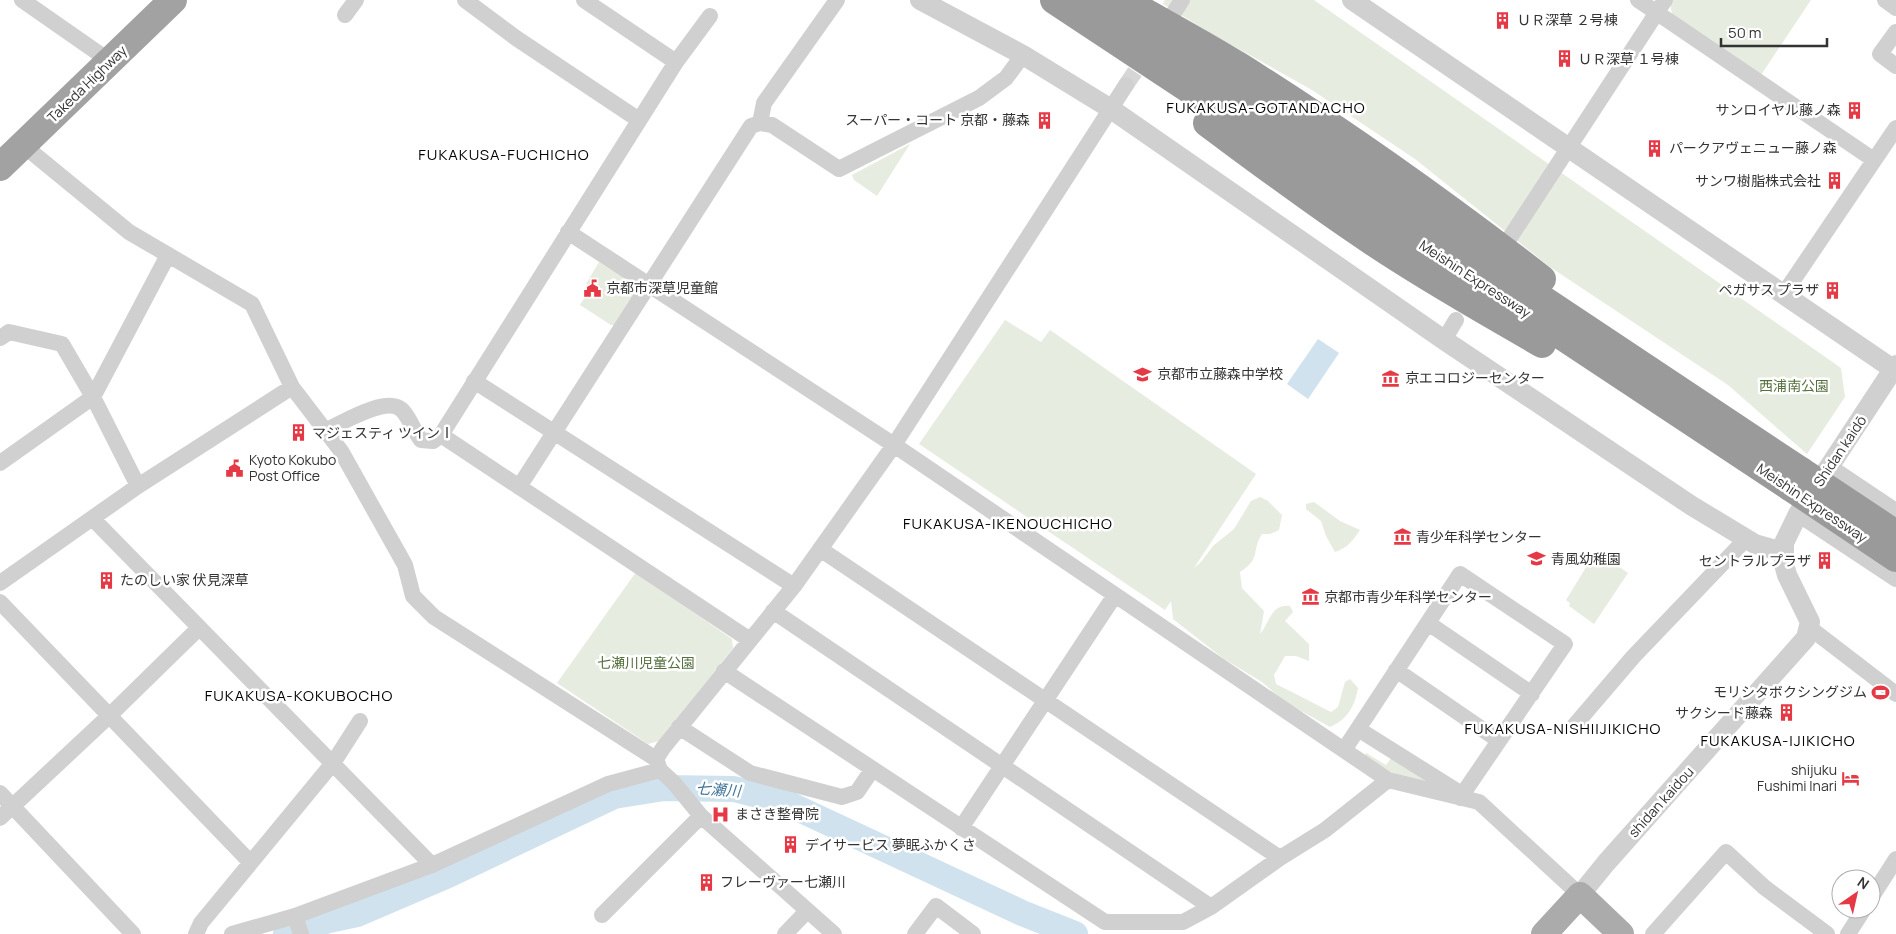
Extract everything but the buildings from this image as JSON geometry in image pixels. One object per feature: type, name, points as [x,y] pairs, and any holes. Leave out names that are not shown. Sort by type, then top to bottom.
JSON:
[{"type":"highway","name":"Takeda Highway","points":[[0,167],[111,62],[173,0]]},
{"type":"highway","points":[[1044,0],[1295,188],[1371,241],[1454,294],[1589,372],[1742,456]]},
{"type":"highway","name":"Meishin Expressway","points":[[1054,0],[1742,456],[1795,479],[1896,534]]},
{"type":"highway","name":"Meishin Expressway","points":[[1093,0],[1726,421],[1795,479],[1896,558]]},
{"type":"highway","points":[[1124,0],[1238,65],[1421,188],[1726,421]]},
{"type":"main road","name":"shidan kaidou","points":[[1544,934],[1580,895]]},
{"type":"main road","points":[[1580,895],[1621,934]]},
{"type":"street","points":[[22,0],[111,62]]},
{"type":"street","points":[[345,16],[356,0]]},
{"type":"street","points":[[465,0],[516,38],[639,120]]},
{"type":"street","points":[[584,0],[676,62]]},
{"type":"street","points":[[760,123],[764,103],[837,0]]},
{"type":"street","points":[[920,0],[1023,55],[1111,109],[1444,340],[1692,506],[1746,539],[1769,549],[1784,552],[1787,574],[1804,608],[1810,628],[1896,694]]},
{"type":"street","points":[[1173,14],[1182,0]]},
{"type":"street","points":[[1352,0],[1783,295],[1895,367]]},
{"type":"street","points":[[1638,0],[1661,6],[1874,160]]},
{"type":"street","points":[[1885,0],[1896,8]]},
{"type":"street","points":[[1509,239],[1661,6]]},
{"type":"street","points":[[325,431],[377,407],[392,406],[401,409],[421,440],[433,441],[441,435],[676,62],[710,16]]},
{"type":"street","points":[[1896,32],[1880,54],[1896,66]]},
{"type":"street","points":[[519,487],[751,126],[760,123],[772,125],[839,169],[979,98],[1006,78],[1023,55]]},
{"type":"street","points":[[232,934],[298,925],[608,784],[658,765],[679,727],[794,586],[894,445],[1126,85]]},
{"type":"street","points":[[1783,295],[1896,128]]},
{"type":"street","points":[[23,145],[129,232],[252,304],[292,387],[341,451],[405,564],[413,596],[434,617],[658,765],[701,816],[834,934]]},
{"type":"street","points":[[568,232],[894,445],[1388,780],[1461,796],[1479,802],[1580,895]]},
{"type":"street","points":[[0,463],[93,397],[168,255]]},
{"type":"street","points":[[1444,340],[1456,320]]},
{"type":"street","points":[[0,338],[9,332],[62,344],[93,397],[138,486]]},
{"type":"street","name":"Shidan kaidō","points":[[1784,552],[1789,528],[1895,367]]},
{"type":"street","points":[[474,381],[794,586]]},
{"type":"street","points":[[0,583],[138,486],[292,387]]},
{"type":"street","points":[[441,435],[750,640]]},
{"type":"street","points":[[1830,467],[1896,511]]},
{"type":"street","points":[[1798,514],[1896,580]]},
{"type":"street","points":[[93,519],[432,865]]},
{"type":"street","points":[[1574,726],[1634,657],[1746,539]]},
{"type":"street","points":[[820,549],[1280,858]]},
{"type":"street","points":[[1344,750],[1460,574],[1565,644],[1461,796]]},
{"type":"street","points":[[961,828],[1115,595]]},
{"type":"street","points":[[0,602],[250,862]]},
{"type":"street","points":[[773,611],[1211,907]]},
{"type":"street","points":[[1428,623],[1532,694]]},
{"type":"street","points":[[0,818],[199,628]]},
{"type":"street","name":"shidan kaidou","points":[[1580,895],[1612,856],[1798,650],[1810,628]]},
{"type":"street","points":[[1396,670],[1498,740]]},
{"type":"street","points":[[724,671],[1106,922],[1183,922],[1211,907],[1280,858],[1324,830],[1388,780]]},
{"type":"street","points":[[196,934],[201,923],[333,763],[360,721]]},
{"type":"street","points":[[679,727],[750,773],[842,796],[857,792],[872,770]]},
{"type":"street","points":[[1358,729],[1461,796]]},
{"type":"street","points":[[0,793],[133,934]]},
{"type":"street","points":[[602,915],[701,816]]},
{"type":"street","points":[[1652,934],[1726,852],[1764,887],[1827,934]]},
{"type":"street","points":[[1881,882],[1896,859]]},
{"type":"street","points":[[915,934],[936,906],[973,934]]},
{"type":"street","points":[[785,934],[807,911]]},
{"type":"street","points":[[1848,934],[1858,919]]},
{"type":"green space","name":"西浦南公園","points":[[1165,0],[1314,0],[1841,368],[1845,397],[1807,454],[1728,385],[1550,267],[1415,159],[1312,90],[1163,4]]},
{"type":"green space","points":[[1672,0],[1811,0],[1761,75],[1672,14],[1670,3]]},
{"type":"green space","points":[[910,144],[877,196],[854,180],[852,175]]},
{"type":"green space","points":[[599,262],[634,284],[637,291],[615,325],[611,325],[580,305],[591,287],[586,284]]},
{"type":"green space","points":[[1005,320],[1041,342],[1050,330],[1256,474],[1194,568],[1213,546],[1234,529],[1251,501],[1260,497],[1268,501],[1282,515],[1279,530],[1270,534],[1262,534],[1254,558],[1240,572],[1242,588],[1264,611],[1260,634],[1275,611],[1284,606],[1290,606],[1293,612],[1285,621],[1309,644],[1309,661],[1296,656],[1285,656],[1274,675],[1276,684],[1331,712],[1338,707],[1345,682],[1350,679],[1358,688],[1355,701],[1346,716],[1330,727],[1285,702],[1262,682],[1224,659],[1173,619],[1171,601],[1165,610],[919,444]]},
{"type":"green space","points":[[1314,502],[1340,521],[1360,530],[1347,546],[1335,552],[1326,536],[1321,521],[1306,509],[1306,504]]},
{"type":"green space","points":[[1596,551],[1628,573],[1594,624],[1569,606],[1570,603],[1566,600]]},
{"type":"green space","name":"七瀬川児童公園","points":[[636,572],[732,639],[733,648],[659,741],[648,744],[557,683]]},
{"type":"green space","points":[[1366,753],[1386,765],[1393,755],[1440,787],[1389,775],[1363,758]]},
{"type":"water","points":[[1318,339],[1339,353],[1308,399],[1287,384]]},
{"type":"waterway","name":"七瀬川","points":[[286,934],[329,920],[357,914],[448,875],[614,796],[664,788],[734,789],[782,801],[1022,913],[1075,934]]},
{"type":"tunnel","points":[[1126,85],[1147,54]]},
{"type":"place","name":"ＵＲ深草 ２号棟","points":[[1503,20]]},
{"type":"place","name":"ＵＲ深草 １号棟","points":[[1564,59]]},
{"type":"place","name":"サンロイヤル藤ノ森","points":[[1855,110]]},
{"type":"place","name":"スーパー・コート 京都・藤森","points":[[1044,120]]},
{"type":"place","name":"パークアヴェニュー藤ノ森","points":[[1655,148]]},
{"type":"place","name":"サンワ樹脂株式会社","points":[[1835,181]]},
{"type":"place","name":"京都市深草児童館","points":[[592,288]]},
{"type":"place","name":"ペガサス プラザ","points":[[1833,290]]},
{"type":"place","name":"京都市立藤森中学校","points":[[1143,374]]},
{"type":"place","name":"京エコロジーセンター","points":[[1391,378]]},
{"type":"place","name":"マジェスティ ツインⅠ","points":[[298,433]]},
{"type":"place","name":"Kyoto Kokubo Post Office","points":[[235,468]]},
{"type":"place","name":"青少年科学センター","points":[[1402,537]]},
{"type":"place","name":"青風幼稚園","points":[[1537,559]]},
{"type":"place","name":"セントラルプラザ","points":[[1825,561]]},
{"type":"place","name":"たのしい家 伏見深草","points":[[106,580]]},
{"type":"place","name":"京都市青少年科学センター","points":[[1310,597]]},
{"type":"place","name":"モリシタボクシングジム","points":[[1881,692]]},
{"type":"place","name":"サクシード藤森","points":[[1787,713]]},
{"type":"place","name":"shijuku Fushimi Inari","points":[[1851,778]]},
{"type":"place","name":"まさき整骨院","points":[[721,814]]},
{"type":"place","name":"デイサービス 夢眠ふかくさ","points":[[791,845]]},
{"type":"place","name":"フレーヴァー七瀬川","points":[[706,882]]},
{"type":"district","name":"FUKAKUSA-GOTANDACHO","points":[[1266,108]]},
{"type":"district","name":"FUKAKUSA-FUCHICHO","points":[[504,155]]},
{"type":"district","name":"FUKAKUSA-IKENOUCHICHO","points":[[1008,524]]},
{"type":"district","name":"FUKAKUSA-KOKUBOCHO","points":[[299,696]]},
{"type":"district","name":"FUKAKUSA-NISHIIJIKICHO","points":[[1563,729]]},
{"type":"district","name":"FUKAKUSA-IJIKICHO","points":[[1778,741]]}]
